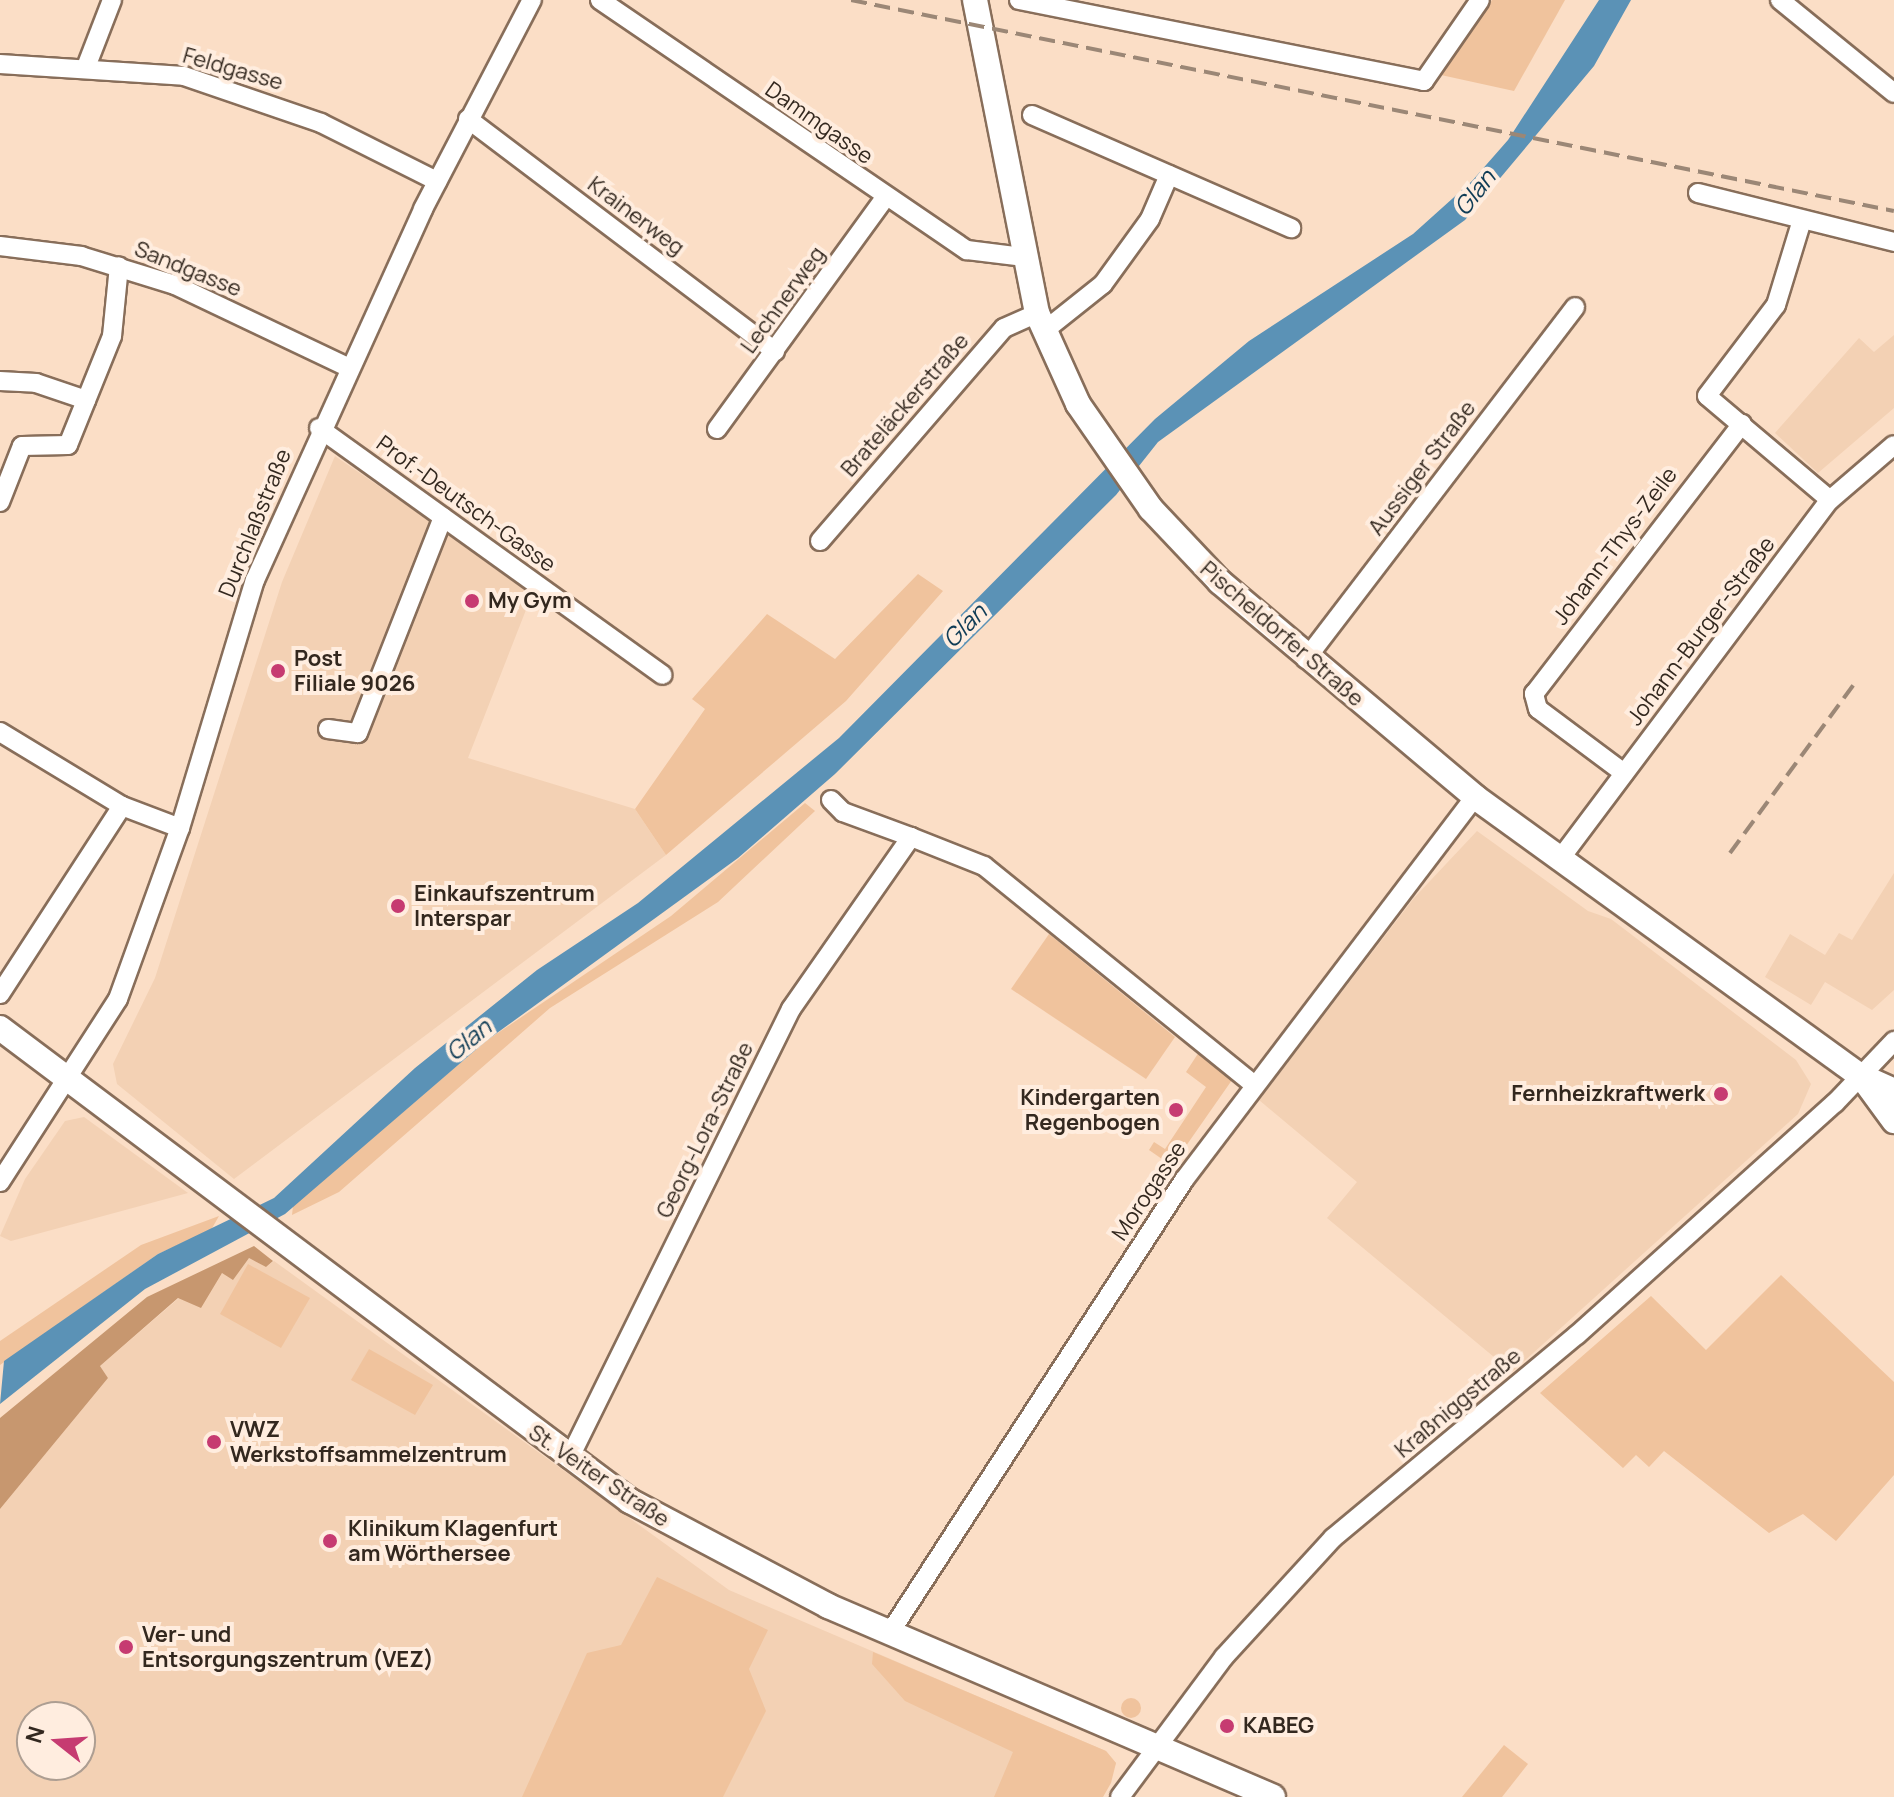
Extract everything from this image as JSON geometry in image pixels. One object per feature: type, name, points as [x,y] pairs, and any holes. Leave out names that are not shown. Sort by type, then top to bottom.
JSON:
[{"type":"main road","name":"Pischeldorfer Straße","points":[[975,0],[1023,257],[1040,322],[1101,442],[1142,498],[1199,562],[1306,659],[1475,797],[1861,1076],[1890,1106]]},
{"type":"main road","name":"St. Veiter Straße","points":[[0,1028],[569,1459],[719,1552],[891,1631],[1156,1742],[1273,1797]]},
{"type":"street","points":[[86,67],[112,0]]},
{"type":"street","name":"Durchlaßstraße","points":[[0,1182],[69,1083],[118,999],[180,828],[253,586],[348,367],[468,119],[532,0]]},
{"type":"street","name":"Dammgasse","points":[[600,0],[885,198],[967,250],[1023,257]]},
{"type":"street","points":[[1019,0],[1424,81],[1432,76],[1480,0]]},
{"type":"street","points":[[1780,0],[1894,93]]},
{"type":"street","name":"Feldgasse","points":[[0,64],[86,67],[184,76],[245,94],[437,181]]},
{"type":"street","points":[[1032,115],[1291,228]]},
{"type":"street","name":"Krainerweg","points":[[468,119],[775,351]]},
{"type":"street","name":"Brateläckerstraße","points":[[820,541],[1004,328],[1040,322],[1103,284],[1150,219],[1169,175]]},
{"type":"street","points":[[1698,193],[1894,242]]},
{"type":"street","name":"Lechnerweg","points":[[717,429],[885,198]]},
{"type":"street","points":[[1802,220],[1776,305],[1707,396],[1830,500]]},
{"type":"street","name":"Sandgasse","points":[[0,246],[119,266],[348,367]]},
{"type":"street","points":[[0,502],[22,446],[68,445],[112,336],[119,266]]},
{"type":"street","name":"Aussiger Straße","points":[[1306,659],[1575,307]]},
{"type":"street","points":[[0,381],[36,383],[86,400]]},
{"type":"street","name":"Johann-Thys-Zeile","points":[[1624,773],[1538,709],[1534,694],[1742,424]]},
{"type":"street","name":"Prof.-Deutsch-Gasse","points":[[319,428],[663,675]]},
{"type":"street","name":"Johann-Burger-Straße","points":[[1560,859],[1830,500],[1894,445]]},
{"type":"street","points":[[328,729],[358,733],[443,517]]},
{"type":"street","points":[[0,732],[122,806],[180,828]]},
{"type":"street","name":"Morogasse","points":[[891,1631],[1252,1083],[1475,797]]},
{"type":"street","points":[[831,800],[843,812],[984,866],[1252,1083]]},
{"type":"street","points":[[0,994],[122,806]]},
{"type":"street","name":"Georg-Lora-Straße","points":[[569,1459],[791,1009],[911,837]]},
{"type":"street","name":"Kraßniggstraße","points":[[1120,1797],[1156,1742],[1333,1538],[1565,1345],[1861,1076],[1894,1041]]},
{"type":"shaded area","points":[[1492,0],[1565,0],[1514,91],[1441,75]]},
{"type":"shaded area","points":[[1894,335],[1894,408],[1818,473],[1775,433],[1859,338],[1874,352]]},
{"type":"shaded area","points":[[335,456],[533,592],[468,758],[635,809],[666,855],[234,1179],[117,1084],[113,1064],[155,978],[282,582]]},
{"type":"shaded area","points":[[918,574],[943,591],[846,701],[666,855],[635,809],[705,709],[692,699],[767,614],[835,659]]},
{"type":"shaded area","points":[[805,803],[815,811],[718,902],[550,1008],[339,1192],[292,1215],[293,1206],[486,1041],[671,916]]},
{"type":"shaded area","points":[[1477,831],[1588,911],[1611,919],[1796,1060],[1811,1084],[1798,1114],[1512,1372],[1327,1218],[1357,1182],[1259,1100],[1414,898]]},
{"type":"shaded area","points":[[1894,873],[1894,990],[1872,1010],[1825,982],[1811,1005],[1765,977],[1790,934],[1825,955],[1839,933],[1852,940]]},
{"type":"shaded area","points":[[1049,934],[1175,1037],[1146,1079],[1011,989]]},
{"type":"shaded area","points":[[1199,1052],[1232,1080],[1172,1166],[1149,1150],[1154,1142],[1165,1149],[1206,1087],[1186,1072]]},
{"type":"shaded area","points":[[84,1117],[188,1193],[11,1241],[0,1236],[25,1179],[65,1121]]},
{"type":"shaded area","points":[[219,1216],[211,1230],[158,1254],[0,1365],[0,1341],[141,1245]]},
{"type":"shaded area","points":[[254,1246],[273,1261],[266,1267],[249,1258],[233,1280],[222,1273],[201,1308],[178,1298],[100,1366],[108,1378],[0,1509],[0,1418],[147,1297]]},
{"type":"shaded area","name":"Klinikum Klagenfurt am Wörthersee","points":[[249,1258],[266,1267],[274,1261],[729,1590],[1106,1751],[1116,1763],[1103,1797],[0,1797],[0,1509],[108,1378],[100,1366],[179,1298]]},
{"type":"shaded area","points":[[248,1264],[310,1298],[281,1348],[220,1314]]},
{"type":"shaded area","points":[[1781,1275],[1894,1382],[1894,1475],[1836,1541],[1803,1514],[1769,1533],[1664,1451],[1649,1467],[1636,1455],[1623,1468],[1540,1393],[1651,1296],[1706,1350]]},
{"type":"shaded area","points":[[369,1349],[433,1385],[415,1415],[351,1380]]},
{"type":"shaded area","points":[[657,1577],[768,1630],[749,1669],[766,1711],[723,1797],[522,1797],[587,1653],[621,1645]]},
{"type":"shaded area","points":[[873,1652],[1106,1751],[1116,1763],[1111,1783],[1103,1797],[994,1797],[1013,1752],[905,1701],[872,1664]]},
{"type":"shaded area","points":[[1131,1698],[1138,1701],[1141,1708],[1138,1715],[1131,1718],[1124,1715],[1121,1708],[1124,1701]]},
{"type":"shaded area","points":[[1504,1745],[1528,1764],[1502,1797],[1462,1797]]},
{"type":"water","name":"Glan","points":[[1599,0],[1631,0],[1594,66],[1465,220],[1158,442],[1116,495],[835,774],[738,858],[486,1041],[285,1214],[145,1289],[0,1404],[4,1361],[158,1254],[274,1198],[415,1068],[537,970],[638,903],[839,738],[1155,419],[1249,341],[1413,234],[1472,181],[1508,140]]},
{"type":"railway","points":[[851,0],[1894,211]]},
{"type":"railway","points":[[1730,853],[1854,684]]},
{"type":"place","name":"My Gym","points":[[472,601]]},
{"type":"place","name":"Post Filiale 9026","points":[[278,671]]},
{"type":"place","name":"Einkaufszentrum Interspar","points":[[398,906]]},
{"type":"place","name":"Fernheizkraftwerk","points":[[1721,1094]]},
{"type":"place","name":"Kindergarten Regenbogen","points":[[1176,1110]]},
{"type":"place","name":"VWZ Werkstoffsammelzentrum","points":[[214,1442]]},
{"type":"place","name":"Klinikum Klagenfurt am Wörthersee","points":[[330,1541]]},
{"type":"place","name":"Ver- und Entsorgungszentrum (VEZ)","points":[[126,1647]]},
{"type":"place","name":"KABEG","points":[[1227,1726]]}]
